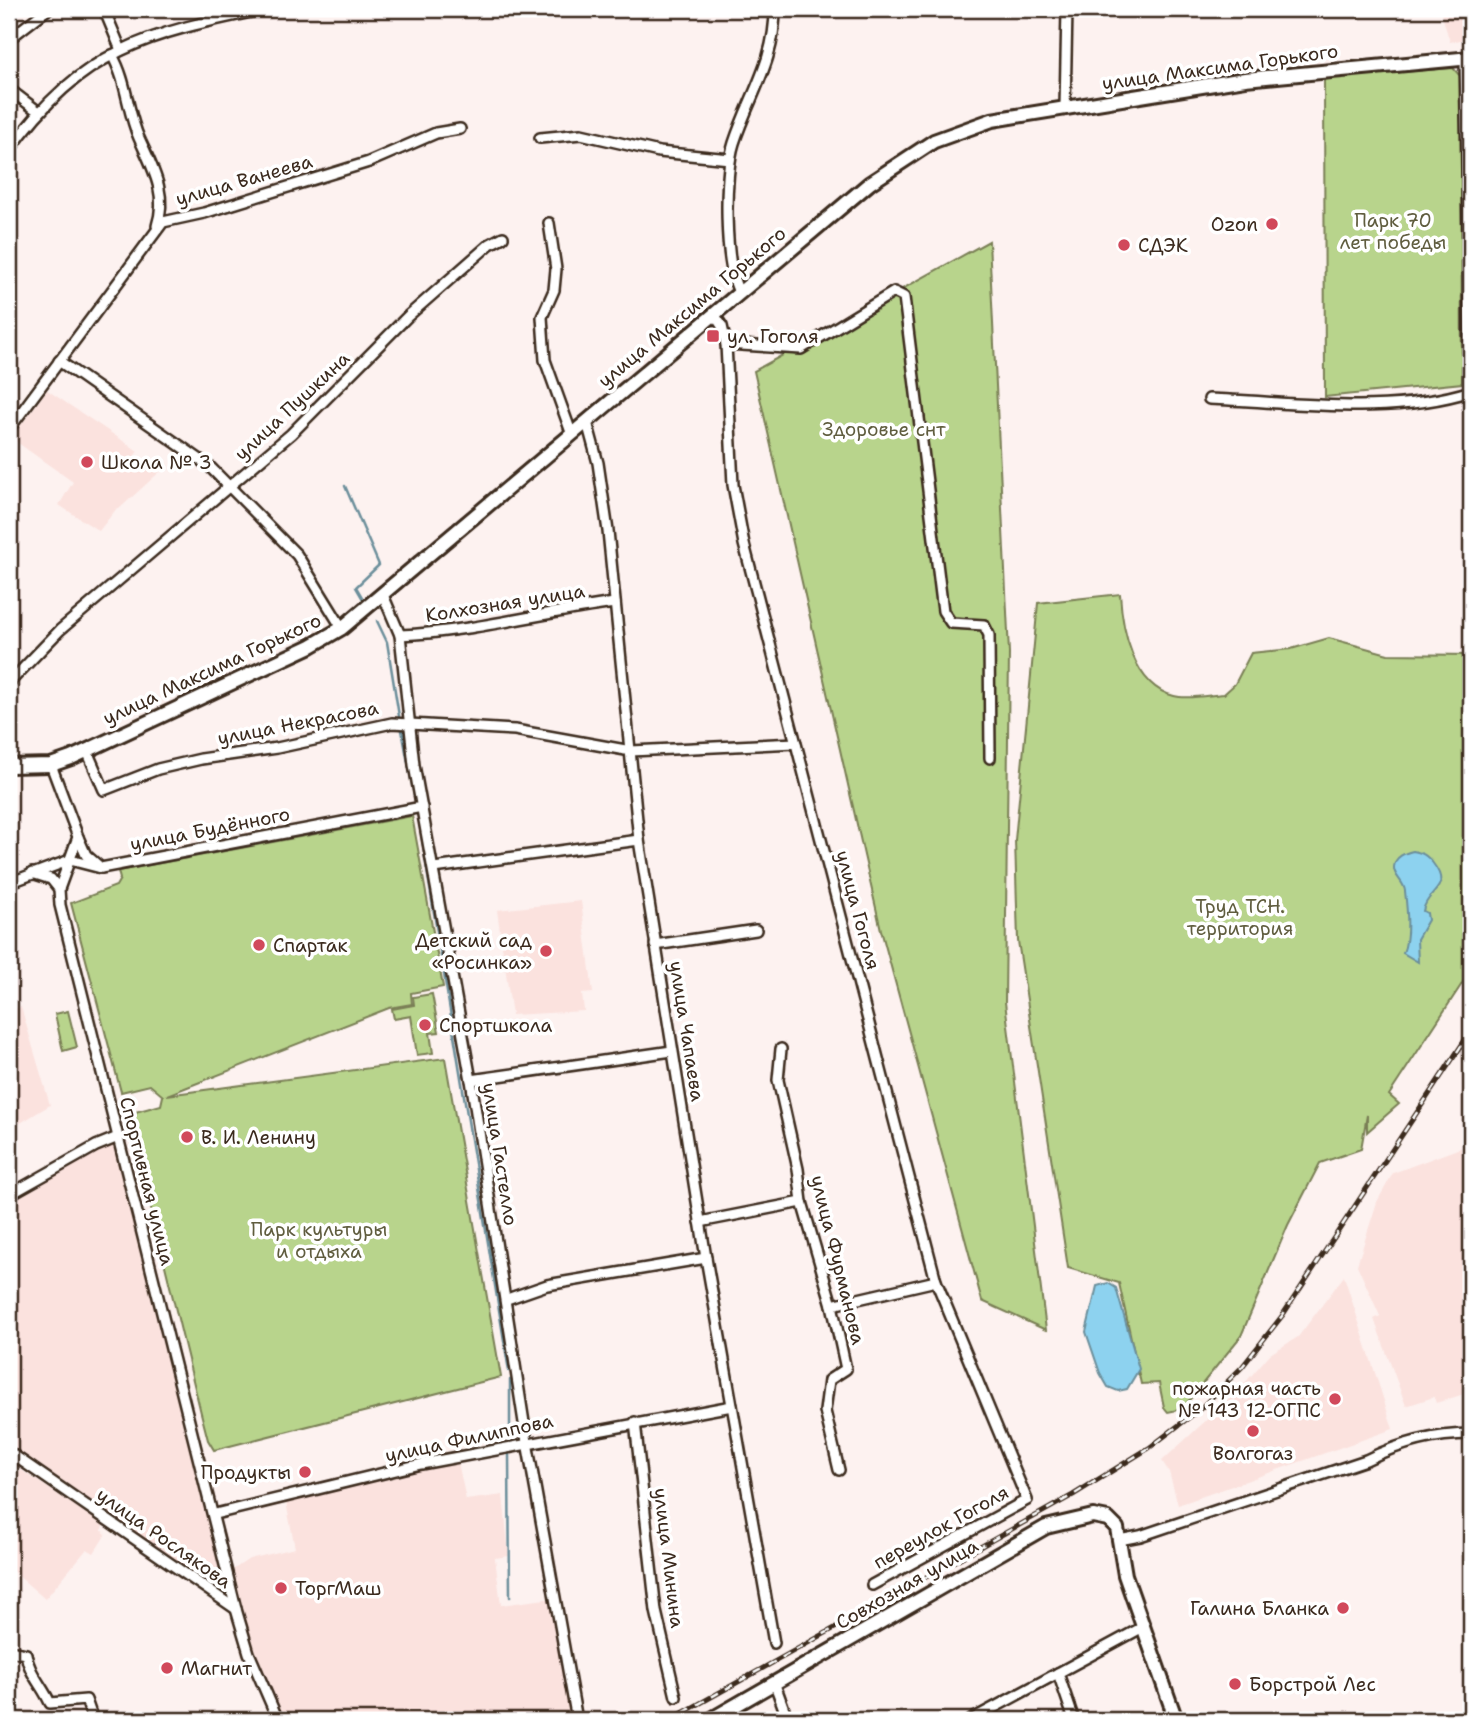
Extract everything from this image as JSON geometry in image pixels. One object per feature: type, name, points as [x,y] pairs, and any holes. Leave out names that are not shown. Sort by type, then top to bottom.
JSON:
[{"type":"street","points":[[9,38],[48,9]]},
{"type":"street","points":[[104,9],[139,138],[150,156],[162,204],[169,215],[177,217]]},
{"type":"street","points":[[9,151],[39,112],[74,77],[117,53],[167,32],[265,9]]},
{"type":"street","points":[[739,292],[730,270],[730,159],[769,59],[775,9]]},
{"type":"street","points":[[1065,108],[1067,9]]},
{"type":"street","points":[[1209,399],[1337,407],[1429,400],[1471,391],[1468,58]]},
{"type":"street","name":"улица Максима Горького","points":[[9,766],[51,765],[87,751],[311,646],[342,628],[739,292],[870,183],[913,152],[974,125],[1065,108],[1245,79],[1468,58]]},
{"type":"street","points":[[9,89],[39,112]]},
{"type":"street","name":"улица Ванеева","points":[[9,429],[156,227],[177,217],[204,213],[382,157],[436,133],[460,129]]},
{"type":"street","points":[[540,138],[581,134],[659,152],[730,159]]},
{"type":"street","points":[[156,227],[162,204]]},
{"type":"street","points":[[549,223],[556,270],[554,289],[542,317],[544,349],[553,388],[572,435]]},
{"type":"street","name":"улица Пушкина","points":[[9,683],[60,629],[200,509],[231,486],[322,405],[408,316],[491,244],[503,237]]},
{"type":"street","points":[[726,344],[801,349],[894,292],[904,297],[943,611],[951,623],[984,625],[989,635],[990,758]]},
{"type":"street","name":"улица Гоголя","points":[[714,314],[722,326],[726,344],[735,501],[936,1281],[1027,1500]]},
{"type":"street","points":[[59,361],[209,466],[231,486],[297,555],[342,628]]},
{"type":"street","name":"улица Чапаева","points":[[587,422],[598,463],[639,841],[706,1258],[774,1643]]},
{"type":"street","name":"улица Гастелло","points":[[383,595],[400,635],[409,723],[422,807],[471,1080],[527,1442],[577,1720]]},
{"type":"street","name":"Колхозная улица","points":[[400,635],[446,632],[553,610],[615,603]]},
{"type":"street","name":"улица Некрасова","points":[[87,751],[104,790],[148,772],[201,758],[277,748],[372,726],[409,723],[545,734],[631,751],[796,743]]},
{"type":"street","points":[[51,765],[86,855],[101,868]]},
{"type":"street","name":"улица Будённого","points":[[70,860],[101,868],[422,807]]},
{"type":"street","points":[[59,889],[78,837]]},
{"type":"street","points":[[434,868],[639,841]]},
{"type":"street","points":[[9,883],[70,860]]},
{"type":"street","points":[[32,873],[51,879],[59,889]]},
{"type":"street","name":"Спортивная улица","points":[[59,889],[60,905],[215,1514],[236,1609]]},
{"type":"street","points":[[655,945],[755,930]]},
{"type":"street","name":"улица Фурманова","points":[[781,1049],[778,1080],[798,1169],[802,1202],[832,1305],[846,1369],[829,1380],[825,1411],[839,1470]]},
{"type":"street","points":[[471,1080],[607,1063],[672,1051]]},
{"type":"street","points":[[9,1195],[96,1146],[118,1137]]},
{"type":"street","points":[[700,1222],[802,1202]]},
{"type":"street","points":[[507,1299],[547,1284],[706,1258]]},
{"type":"street","points":[[832,1305],[936,1281]]},
{"type":"street","name":"улица Филиппова","points":[[215,1514],[421,1464],[527,1442],[732,1406]]},
{"type":"street","name":"улица Минина","points":[[635,1422],[658,1623],[676,1697]]},
{"type":"street","points":[[1177,1720],[1121,1562],[1119,1540],[1179,1523],[1366,1460],[1397,1444],[1448,1434],[1471,1434]]},
{"type":"street","name":"улица Рослякова","points":[[9,1452],[236,1609],[249,1653],[278,1720]]},
{"type":"street","name":"переулок Гоголя","points":[[873,1585],[1027,1500]]},
{"type":"street","name":"Совхозная улица","points":[[710,1720],[1057,1522],[1101,1517],[1113,1523],[1119,1540]]},
{"type":"street","points":[[211,1590],[220,1587],[227,1573]]},
{"type":"street","points":[[971,1720],[1143,1627]]},
{"type":"street","points":[[9,1651],[26,1654],[30,1671],[50,1703],[86,1700],[93,1720]]},
{"type":"street","points":[[1058,1673],[1074,1720]]},
{"type":"street","points":[[774,1682],[788,1720]]},
{"type":"shaded area","points":[[1440,9],[1471,9],[1471,38],[1450,42]]},
{"type":"shaded area","name":"Школа № 3","points":[[47,390],[138,451],[128,465],[136,471],[146,470],[154,459],[165,467],[117,508],[99,531],[59,505],[73,482],[11,438]]},
{"type":"shaded area","name":"Детский сад «Росинка»","points":[[581,901],[593,993],[582,994],[584,1011],[512,1015],[497,910]]},
{"type":"shaded area","points":[[21,1007],[50,1105],[9,1130],[9,1011]]},
{"type":"shaded area","points":[[9,1133],[20,1188],[118,1137],[228,1573],[249,1559],[295,1548],[285,1497],[457,1457],[466,1500],[503,1495],[509,1556],[495,1558],[501,1605],[553,1598],[577,1720],[278,1720],[261,1684],[227,1575],[220,1586],[211,1590],[9,1452]]},
{"type":"shaded area","points":[[1471,1144],[1471,1397],[1464,1394],[1436,1403],[1434,1397],[1406,1406],[1374,1319],[1380,1316],[1357,1265],[1377,1202],[1393,1173]]},
{"type":"shaded area","points":[[1344,1276],[1393,1429],[1178,1505],[1169,1472],[1162,1461],[1238,1391],[1270,1354],[1298,1337]]},
{"type":"shaded area","points":[[21,1470],[104,1525],[101,1530],[106,1534],[94,1553],[87,1549],[45,1599],[9,1568],[9,1486]]},
{"type":"green space","name":"Парк 70 лет победы","points":[[1453,68],[1461,77],[1462,383],[1325,397],[1324,78]]},
{"type":"green space","name":"Здоровье снт","points":[[989,241],[1009,653],[1005,1002],[1046,1330],[982,1301],[881,930],[754,371]]},
{"type":"green space","name":"Труд ТСН. территория","points":[[1120,594],[1127,639],[1139,669],[1160,690],[1174,696],[1224,694],[1235,684],[1251,653],[1291,649],[1329,638],[1388,654],[1471,655],[1471,970],[1389,1095],[1399,1104],[1367,1132],[1367,1115],[1361,1149],[1320,1163],[1288,1225],[1241,1336],[1182,1409],[1168,1412],[1164,1407],[1159,1383],[1141,1384],[1119,1283],[1068,1268],[1018,941],[1015,840],[1038,603]]},
{"type":"green space","name":"Парк культуры и отдыха","points":[[412,816],[443,987],[411,993],[412,1004],[389,1008],[167,1095],[445,1058],[501,1377],[214,1450],[208,1440],[201,1413],[128,1114],[161,1105],[163,1096],[150,1085],[121,1092],[71,903],[116,886],[120,879],[118,871]]},
{"type":"green space","name":"Спортшкола","points":[[432,994],[439,1032],[430,1033],[433,1053],[417,1055],[411,1016],[394,1019],[392,1009],[414,1005],[413,997]]},
{"type":"green space","points":[[68,1011],[77,1047],[63,1051],[55,1014]]},
{"type":"water","points":[[1413,851],[1432,862],[1440,878],[1440,884],[1423,911],[1427,913],[1428,920],[1417,939],[1418,962],[1403,953],[1407,930],[1406,898],[1404,887],[1394,867],[1398,858]]},
{"type":"water","points":[[1108,1283],[1116,1288],[1139,1369],[1127,1389],[1118,1391],[1108,1387],[1100,1373],[1086,1332],[1097,1286]]},
{"type":"waterway","points":[[345,486],[379,565],[356,587],[363,599]]},
{"type":"waterway","points":[[377,621],[387,642],[399,716]]},
{"type":"waterway","points":[[402,730],[415,801]]},
{"type":"waterway","points":[[418,815],[509,1371]]},
{"type":"waterway","points":[[510,1380],[510,1439]]},
{"type":"waterway","points":[[509,1453],[510,1597]]},
{"type":"railway","points":[[670,1720],[1073,1495],[1149,1448],[1200,1409],[1242,1367],[1282,1316],[1471,1031]]},
{"type":"place","name":"Ozon","points":[[1272,224]]},
{"type":"place","name":"СДЭК","points":[[1124,245]]},
{"type":"place","name":"ул. Гоголя","points":[[713,336]]},
{"type":"place","name":"Школа № 3","points":[[87,462]]},
{"type":"place","name":"Спартак","points":[[259,945]]},
{"type":"place","name":"Детский сад «Росинка»","points":[[546,951]]},
{"type":"place","name":"Спортшкола","points":[[425,1025]]},
{"type":"place","name":"В. И. Ленину","points":[[187,1137]]},
{"type":"place","name":"пожарная часть № 143 12-ОГПС","points":[[1335,1399]]},
{"type":"place","name":"Волгогаз","points":[[1253,1431]]},
{"type":"place","name":"Продукты","points":[[305,1472]]},
{"type":"place","name":"ТоргМаш","points":[[281,1588]]},
{"type":"place","name":"Галина Бланка","points":[[1343,1608]]},
{"type":"place","name":"Магнит","points":[[167,1668]]},
{"type":"place","name":"Борстрой Лес","points":[[1235,1684]]}]
